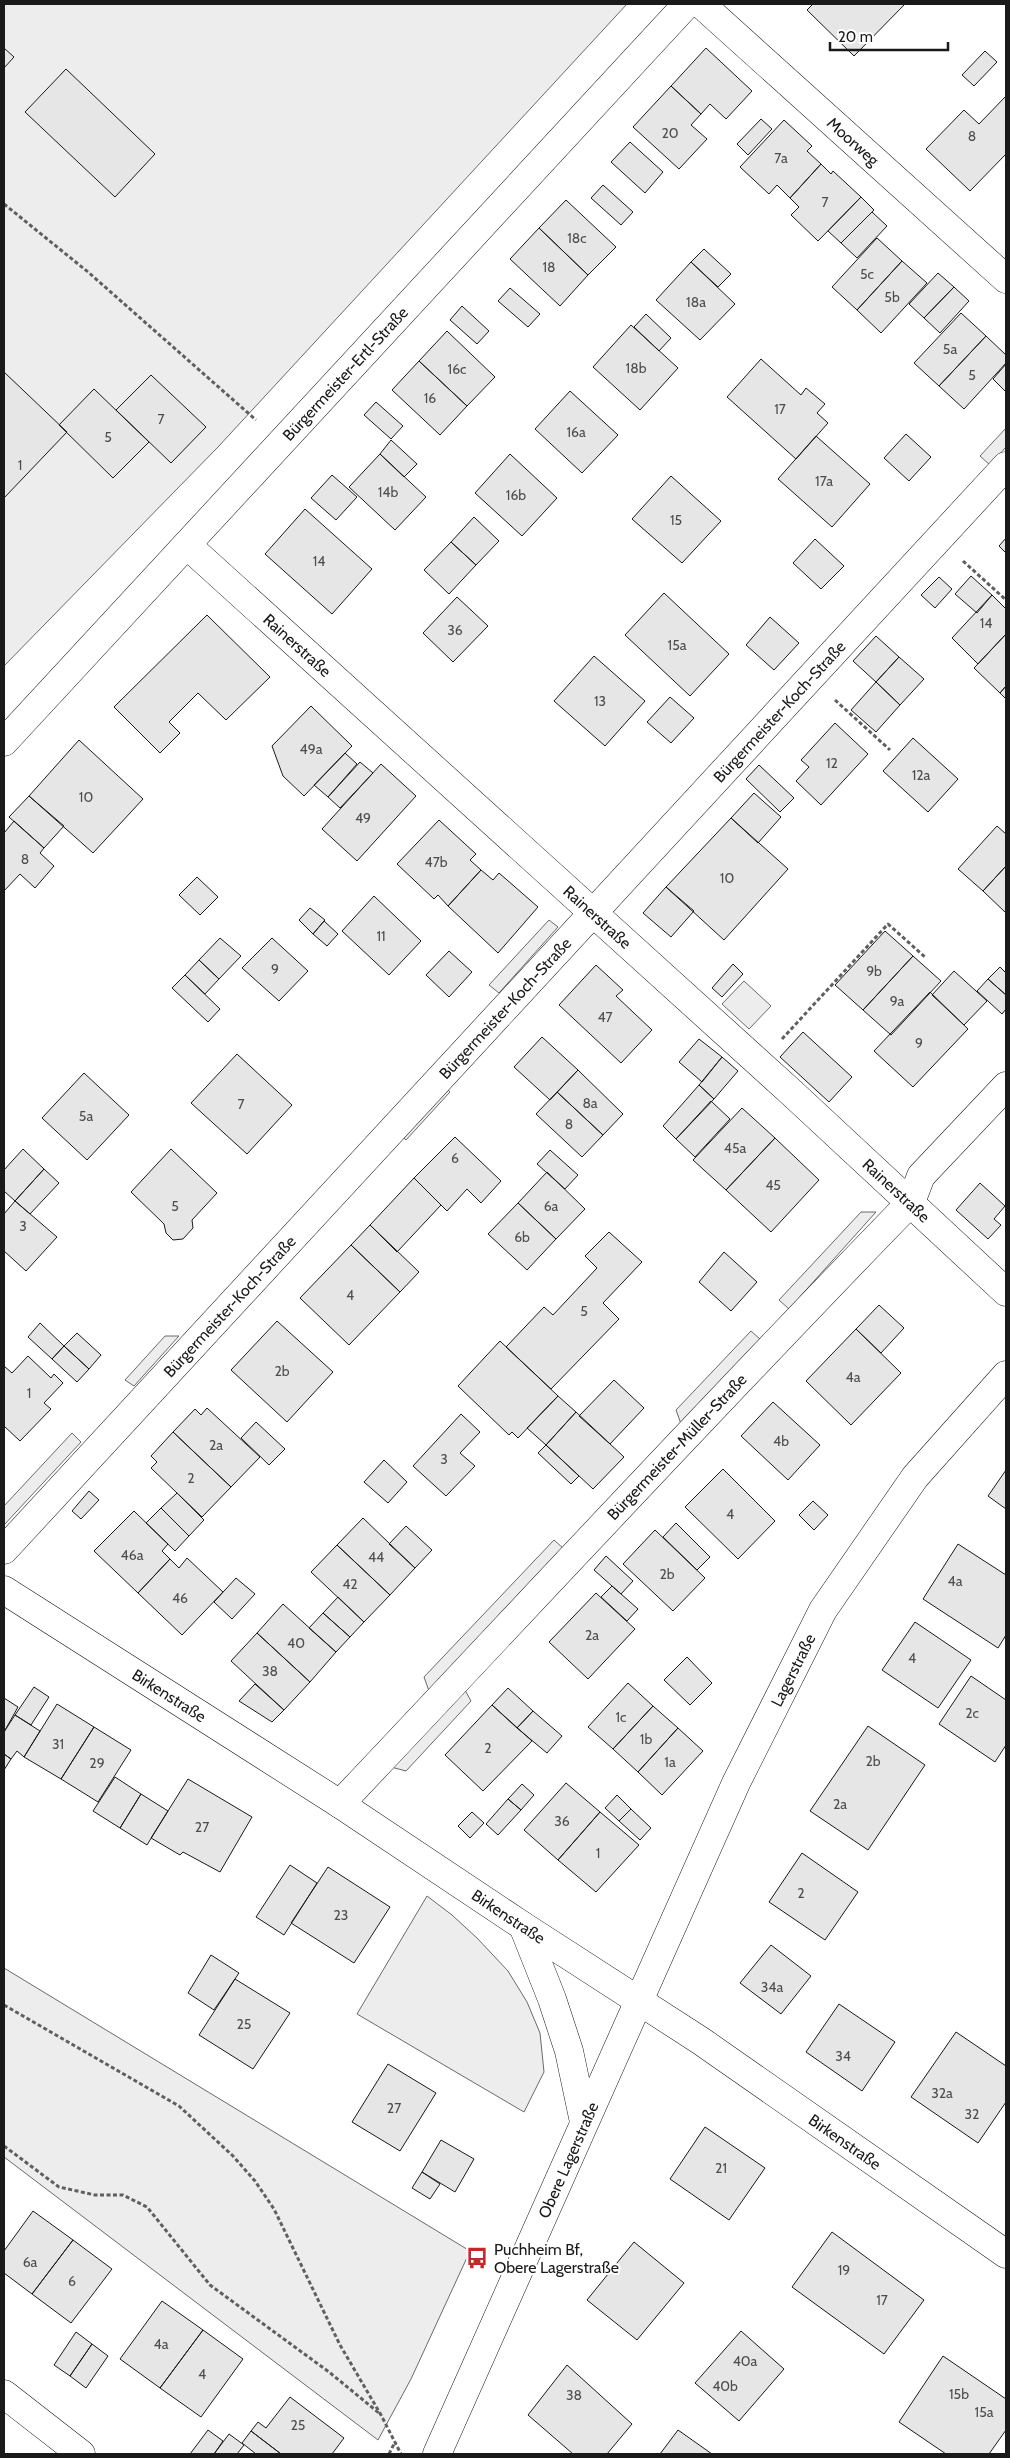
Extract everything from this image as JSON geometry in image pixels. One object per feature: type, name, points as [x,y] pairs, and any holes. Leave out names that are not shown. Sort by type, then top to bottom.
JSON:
[{"type":"street","name":"Bürgermeister-Ertl-Straße","points":[[4,742],[687,4]]},
{"type":"street","name":"Moorweg","points":[[700,4],[1006,279]]},
{"type":"street","name":"Bürgermeister-Koch-Straße","points":[[4,1550],[1006,466]]},
{"type":"street","name":"Rainerstraße","points":[[187,545],[759,1063],[1006,1292]]},
{"type":"street","name":"Bürgermeister-Müller-Straße","points":[[340,1804],[639,1489],[751,1366],[911,1202],[921,1176],[1006,1086]]},
{"type":"street","name":"Lagerstraße","points":[[639,2002],[736,1783],[823,1610],[915,1477],[1006,1376]]},
{"type":"street","name":"Birkenstraße","points":[[4,1590],[340,1804],[727,2059],[1006,2254]]},
{"type":"street","points":[[523,1926],[552,2000],[569,2051],[584,2122]]},
{"type":"street","name":"Obere Lagerstraße","points":[[437,2454],[639,2002]]},
{"type":"street","points":[[5,2396],[81,2454]]},
{"type":"path","points":[[4,204],[88,272],[282,442]]},
{"type":"path","points":[[938,539],[1006,600]]},
{"type":"path","points":[[811,677],[890,750]]},
{"type":"path","points":[[759,1063],[888,924],[926,958]]},
{"type":"path","points":[[4,2004],[179,2106],[233,2156],[255,2181],[274,2209],[340,2345],[381,2415],[394,2444],[401,2454]]},
{"type":"path","points":[[4,2146],[59,2187],[95,2195],[123,2196],[147,2207],[210,2285],[330,2372],[381,2415]]},
{"type":"path","points":[[390,2454],[394,2444]]},
{"type":"shaded area","points":[[4,4],[627,4],[218,447],[4,666]]},
{"type":"shaded area","points":[[1006,428],[1006,447],[990,465],[980,456]]},
{"type":"shaded area","points":[[549,920],[558,927],[499,993],[489,985]]},
{"type":"shaded area","points":[[744,981],[771,1006],[749,1029],[722,1004]]},
{"type":"shaded area","points":[[442,1083],[450,1092],[406,1140],[397,1132]]},
{"type":"shaded area","points":[[861,1212],[876,1212],[789,1309],[779,1300]]},
{"type":"shaded area","points":[[751,1331],[761,1340],[681,1424],[676,1410]]},
{"type":"shaded area","points":[[165,1336],[179,1336],[134,1386],[125,1380]]},
{"type":"shaded area","points":[[72,1433],[81,1442],[4,1525],[4,1506]]},
{"type":"shaded area","points":[[554,1540],[564,1549],[429,1691],[424,1677]]},
{"type":"shaded area","points":[[465,1690],[471,1701],[406,1771],[391,1767]]},
{"type":"shaded area","points":[[427,1896],[452,1915],[477,1938],[508,1971],[527,2002],[540,2033],[544,2072],[524,2112],[357,2014]]},
{"type":"shaded area","points":[[4,1968],[470,2251],[411,2379],[378,2440],[4,2157]]},
{"type":"building","points":[[813,4],[905,4],[854,56],[807,10]]},
{"type":"building","points":[[4,48],[14,57],[4,68]]},
{"type":"building","points":[[706,48],[752,91],[726,119],[710,104],[701,114],[671,86]]},
{"type":"building","points":[[985,51],[997,62],[974,86],[962,75]]},
{"type":"building","points":[[66,69],[155,154],[115,197],[25,112]]},
{"type":"building","points":[[671,86],[701,114],[691,125],[707,139],[679,169],[633,127]]},
{"type":"building","points":[[1006,96],[1006,154],[970,191],[926,149],[964,110],[979,124]]},
{"type":"building","points":[[761,119],[772,129],[748,155],[737,144]]},
{"type":"building","points":[[784,120],[812,146],[807,151],[821,164],[790,198],[777,185],[769,194],[740,167]]},
{"type":"building","points":[[630,142],[663,172],[645,193],[611,162]]},
{"type":"building","points":[[821,164],[831,174],[833,171],[861,197],[818,241],[791,215],[799,207],[790,198]]},
{"type":"building","points":[[603,185],[633,212],[621,225],[591,198]]},
{"type":"building","points":[[861,197],[874,210],[841,243],[828,231]]},
{"type":"building","points":[[566,200],[616,247],[588,275],[539,228]]},
{"type":"building","points":[[872,212],[887,226],[857,258],[841,243]]},
{"type":"building","points":[[539,228],[588,275],[560,306],[510,259]]},
{"type":"building","points":[[877,238],[902,261],[857,310],[832,287]]},
{"type":"building","points":[[704,249],[731,274],[718,287],[691,262]]},
{"type":"building","points":[[902,261],[927,283],[881,333],[857,310]]},
{"type":"building","points":[[691,262],[735,304],[700,340],[656,300]]},
{"type":"building","points":[[938,273],[954,287],[924,318],[909,304]]},
{"type":"building","points":[[954,287],[969,301],[940,333],[924,318]]},
{"type":"building","points":[[510,288],[540,314],[528,327],[498,301]]},
{"type":"building","points":[[462,306],[489,331],[477,344],[450,320]]},
{"type":"building","points":[[961,313],[986,336],[939,386],[914,363]]},
{"type":"building","points":[[646,314],[671,338],[659,351],[634,327]]},
{"type":"building","points":[[631,325],[678,368],[640,410],[593,367]]},
{"type":"building","points":[[447,331],[495,377],[467,406],[419,361]]},
{"type":"building","points":[[986,336],[1006,355],[1006,363],[964,409],[939,386]]},
{"type":"building","points":[[761,359],[801,395],[806,388],[825,404],[817,413],[828,423],[796,459],[727,397]]},
{"type":"building","points":[[419,361],[467,406],[440,435],[392,390]]},
{"type":"building","points":[[1006,364],[1006,392],[993,379]]},
{"type":"building","points":[[4,372],[67,432],[4,498]]},
{"type":"building","points":[[151,375],[206,427],[171,463],[116,410]]},
{"type":"building","points":[[94,389],[149,442],[113,478],[59,425]]},
{"type":"building","points":[[570,391],[618,435],[582,473],[535,429]]},
{"type":"building","points":[[376,402],[403,426],[391,439],[364,415]]},
{"type":"building","points":[[906,434],[931,457],[909,481],[884,458]]},
{"type":"building","points":[[816,436],[870,484],[832,527],[778,479]]},
{"type":"building","points":[[391,440],[417,464],[404,477],[380,454]]},
{"type":"building","points":[[380,454],[426,497],[395,530],[349,487]]},
{"type":"building","points":[[510,454],[557,498],[522,536],[475,493]]},
{"type":"building","points":[[332,475],[357,497],[336,520],[311,498]]},
{"type":"building","points":[[671,476],[721,521],[682,563],[632,519]]},
{"type":"building","points":[[305,509],[372,569],[332,614],[265,554]]},
{"type":"building","points":[[474,517],[499,541],[476,565],[451,542]]},
{"type":"building","points":[[1006,538],[1006,553],[999,546]]},
{"type":"building","points":[[815,539],[844,566],[821,589],[793,563]]},
{"type":"building","points":[[451,542],[476,565],[449,594],[424,570]]},
{"type":"building","points":[[971,576],[992,595],[977,613],[955,594]]},
{"type":"building","points":[[939,577],[952,589],[935,608],[921,595]]},
{"type":"building","points":[[664,593],[729,654],[690,696],[625,635]]},
{"type":"building","points":[[992,595],[1006,609],[1006,634],[978,664],[952,638]]},
{"type":"building","points":[[457,597],[488,626],[453,662],[423,633]]},
{"type":"building","points":[[207,615],[270,677],[226,720],[198,693],[169,722],[180,733],[160,753],[114,707]]},
{"type":"building","points":[[770,617],[799,643],[774,670],[746,645]]},
{"type":"building","points":[[1006,634],[1006,686],[1000,693],[974,668]]},
{"type":"building","points":[[876,636],[899,657],[876,682],[853,661]]},
{"type":"building","points":[[594,656],[645,701],[605,746],[554,701]]},
{"type":"building","points":[[899,657],[924,679],[900,705],[876,682]]},
{"type":"building","points":[[876,682],[900,705],[876,732],[851,710]]},
{"type":"building","points":[[1006,686],[1006,699],[1000,693]]},
{"type":"building","points":[[670,697],[694,718],[671,743],[647,722]]},
{"type":"building","points":[[311,706],[352,746],[304,796],[283,776],[272,746]]},
{"type":"building","points":[[835,723],[868,754],[821,805],[796,781],[809,767],[801,760]]},
{"type":"building","points":[[913,738],[958,779],[928,812],[883,771]]},
{"type":"building","points":[[79,740],[143,799],[93,853],[29,796]]},
{"type":"building","points":[[345,753],[357,764],[328,797],[314,785]]},
{"type":"building","points":[[360,762],[373,773],[340,808],[328,797]]},
{"type":"building","points":[[381,764],[416,796],[357,861],[322,829]]},
{"type":"building","points":[[759,765],[794,798],[780,812],[746,779]]},
{"type":"building","points":[[754,793],[781,817],[758,843],[731,818]]},
{"type":"building","points":[[29,796],[64,826],[44,848],[9,817]]},
{"type":"building","points":[[731,818],[788,869],[724,940],[666,887]]},
{"type":"building","points":[[439,820],[476,854],[470,860],[481,870],[448,906],[438,895],[434,899],[397,864]]},
{"type":"building","points":[[14,821],[44,848],[40,853],[54,866],[35,888],[20,874],[4,891],[4,833]]},
{"type":"building","points":[[997,826],[1006,834],[1006,866],[983,891],[958,869]]},
{"type":"building","points":[[1006,866],[1006,913],[983,891]]},
{"type":"building","points":[[481,870],[493,880],[499,873],[538,907],[498,953],[448,906]]},
{"type":"building","points":[[197,877],[218,897],[200,915],[179,895]]},
{"type":"building","points":[[666,887],[694,911],[671,937],[643,913]]},
{"type":"building","points":[[374,896],[421,941],[389,975],[342,931]]},
{"type":"building","points":[[310,908],[325,920],[313,934],[299,920]]},
{"type":"building","points":[[324,921],[338,934],[327,946],[313,934]]},
{"type":"building","points":[[885,931],[913,956],[863,1010],[835,985]]},
{"type":"building","points":[[220,938],[241,956],[219,979],[199,960]]},
{"type":"building","points":[[272,938],[308,971],[279,1001],[242,968]]},
{"type":"building","points":[[449,951],[472,972],[449,997],[426,975]]},
{"type":"building","points":[[913,956],[941,981],[891,1035],[863,1010]]},
{"type":"building","points":[[199,960],[219,979],[205,994],[185,975]]},
{"type":"building","points":[[733,964],[743,974],[722,997],[712,988]]},
{"type":"building","points":[[596,965],[623,990],[616,996],[652,1030],[621,1063],[559,1005]]},
{"type":"building","points":[[1000,967],[1006,973],[1006,995],[988,979]]},
{"type":"building","points":[[954,971],[987,1001],[964,1025],[932,995]]},
{"type":"building","points":[[185,975],[220,1009],[208,1022],[172,988]]},
{"type":"building","points":[[988,979],[1006,995],[1006,1009],[1002,1014],[977,991]]},
{"type":"building","points":[[930,992],[968,1029],[913,1087],[874,1051]]},
{"type":"building","points":[[803,1032],[852,1077],[829,1102],[780,1057]]},
{"type":"building","points":[[542,1037],[578,1070],[550,1100],[514,1067]]},
{"type":"building","points":[[699,1039],[722,1057],[702,1082],[679,1062]]},
{"type":"building","points":[[237,1054],[292,1105],[247,1154],[191,1103]]},
{"type":"building","points":[[722,1057],[738,1071],[714,1099],[699,1085]]},
{"type":"building","points":[[578,1070],[623,1114],[603,1135],[557,1092]]},
{"type":"building","points":[[84,1073],[129,1115],[87,1160],[42,1118]]},
{"type":"building","points":[[699,1085],[714,1099],[676,1139],[663,1126]]},
{"type":"building","points":[[557,1092],[603,1135],[582,1157],[536,1114]]},
{"type":"building","points":[[711,1101],[730,1119],[695,1157],[676,1139]]},
{"type":"building","points":[[742,1108],[775,1138],[726,1190],[693,1160]]},
{"type":"building","points":[[455,1137],[501,1181],[481,1203],[467,1189],[447,1211],[414,1178]]},
{"type":"building","points":[[775,1138],[819,1180],[771,1232],[726,1190]]},
{"type":"building","points":[[23,1149],[44,1169],[15,1201],[4,1191],[4,1170]]},
{"type":"building","points":[[171,1149],[217,1193],[192,1220],[193,1228],[183,1239],[173,1240],[166,1233],[164,1224],[131,1192]]},
{"type":"building","points":[[550,1150],[578,1175],[565,1189],[537,1164]]},
{"type":"building","points":[[44,1169],[59,1183],[30,1214],[15,1201]]},
{"type":"building","points":[[547,1172],[585,1209],[556,1239],[518,1203]]},
{"type":"building","points":[[414,1178],[441,1205],[397,1252],[370,1225]]},
{"type":"building","points":[[980,1183],[1005,1206],[994,1219],[1001,1225],[988,1239],[956,1210]]},
{"type":"building","points":[[15,1201],[57,1237],[26,1271],[4,1251],[4,1214]]},
{"type":"building","points":[[518,1203],[556,1239],[527,1270],[488,1234]]},
{"type":"building","points":[[370,1225],[419,1272],[400,1292],[351,1245]]},
{"type":"building","points":[[609,1232],[642,1262],[603,1303],[619,1319],[551,1389],[506,1347],[544,1307],[553,1315],[597,1268],[585,1256]]},
{"type":"building","points":[[351,1245],[400,1292],[349,1345],[300,1298]]},
{"type":"building","points":[[724,1252],[757,1282],[731,1311],[699,1282]]},
{"type":"building","points":[[879,1305],[904,1328],[881,1353],[856,1329]]},
{"type":"building","points":[[277,1321],[333,1372],[287,1422],[231,1370]]},
{"type":"building","points":[[40,1323],[64,1346],[52,1359],[28,1337]]},
{"type":"building","points":[[856,1329],[901,1373],[851,1425],[806,1381]]},
{"type":"building","points":[[77,1333],[101,1355],[89,1369],[64,1346]]},
{"type":"building","points":[[500,1341],[558,1396],[518,1438],[512,1432],[509,1435],[458,1386]]},
{"type":"building","points":[[64,1346],[89,1369],[77,1382],[52,1359]]},
{"type":"building","points":[[28,1356],[51,1378],[54,1374],[63,1383],[44,1403],[51,1409],[20,1441],[4,1426],[4,1366],[12,1373]]},
{"type":"building","points":[[614,1380],[644,1408],[610,1444],[579,1416]]},
{"type":"building","points":[[558,1396],[576,1412],[546,1445],[527,1428]]},
{"type":"building","points":[[773,1402],[820,1445],[788,1480],[741,1436]]},
{"type":"building","points":[[207,1408],[260,1457],[231,1487],[173,1432],[195,1409],[201,1415]]},
{"type":"building","points":[[576,1412],[624,1457],[593,1489],[546,1445]]},
{"type":"building","points":[[461,1414],[480,1432],[460,1453],[475,1466],[446,1496],[413,1466]]},
{"type":"building","points":[[256,1422],[285,1449],[269,1465],[241,1438]]},
{"type":"building","points":[[173,1432],[231,1487],[202,1517],[151,1468],[157,1462],[151,1456]]},
{"type":"building","points":[[546,1445],[579,1476],[571,1484],[538,1453]]},
{"type":"building","points":[[384,1460],[407,1482],[388,1503],[364,1482]]},
{"type":"building","points":[[723,1469],[775,1521],[738,1559],[685,1507]]},
{"type":"building","points":[[1006,1470],[1006,1509],[988,1496]]},
{"type":"building","points":[[89,1491],[99,1500],[81,1519],[72,1511]]},
{"type":"building","points":[[177,1493],[204,1520],[189,1536],[161,1508]]},
{"type":"building","points":[[813,1501],[828,1515],[814,1530],[799,1515]]},
{"type":"building","points":[[161,1508],[189,1536],[175,1551],[146,1523]]},
{"type":"building","points":[[134,1511],[168,1544],[162,1551],[170,1559],[138,1593],[94,1551]]},
{"type":"building","points":[[363,1518],[415,1568],[390,1595],[337,1545]]},
{"type":"building","points":[[676,1523],[710,1557],[697,1570],[663,1537]]},
{"type":"building","points":[[406,1526],[432,1550],[415,1568],[389,1544]]},
{"type":"building","points":[[655,1530],[705,1578],[673,1611],[623,1564]]},
{"type":"building","points":[[958,1544],[1006,1575],[1006,1635],[998,1648],[923,1599]]},
{"type":"building","points":[[337,1545],[390,1595],[364,1622],[311,1572]]},
{"type":"building","points":[[606,1556],[633,1581],[621,1594],[594,1570]]},
{"type":"building","points":[[187,1558],[223,1592],[182,1635],[138,1593],[170,1559],[179,1568]]},
{"type":"building","points":[[236,1578],[255,1594],[232,1619],[214,1602]]},
{"type":"building","points":[[612,1586],[638,1609],[627,1621],[601,1597]]},
{"type":"building","points":[[596,1593],[635,1629],[588,1679],[549,1642]]},
{"type":"building","points":[[338,1597],[364,1622],[350,1637],[323,1613]]},
{"type":"building","points":[[283,1604],[336,1652],[310,1682],[257,1633]]},
{"type":"building","points":[[323,1613],[350,1637],[336,1652],[309,1628]]},
{"type":"building","points":[[915,1622],[971,1660],[938,1708],[882,1670]]},
{"type":"building","points":[[257,1633],[310,1682],[284,1710],[231,1661]]},
{"type":"building","points":[[687,1657],[712,1683],[690,1705],[664,1680]]},
{"type":"building","points":[[971,1676],[1006,1700],[1006,1745],[995,1762],[939,1724]]},
{"type":"building","points":[[628,1683],[653,1706],[613,1749],[588,1727]]},
{"type":"building","points":[[255,1684],[284,1710],[272,1722],[239,1701]]},
{"type":"building","points":[[34,1687],[49,1697],[31,1725],[15,1715]]},
{"type":"building","points":[[508,1688],[533,1711],[517,1728],[492,1705]]},
{"type":"building","points":[[4,1698],[18,1707],[4,1732]]},
{"type":"building","points":[[57,1704],[94,1727],[61,1779],[24,1757]]},
{"type":"building","points":[[492,1705],[532,1741],[483,1791],[445,1755]]},
{"type":"building","points":[[653,1706],[678,1728],[638,1772],[613,1749]]},
{"type":"building","points":[[533,1711],[562,1736],[547,1753],[517,1728]]},
{"type":"building","points":[[15,1715],[40,1731],[24,1757],[17,1751],[11,1759],[4,1754],[4,1732]]},
{"type":"building","points":[[868,1726],[925,1765],[868,1850],[810,1811]]},
{"type":"building","points":[[94,1727],[131,1750],[98,1802],[61,1779]]},
{"type":"building","points":[[678,1728],[703,1751],[662,1795],[638,1772]]},
{"type":"building","points":[[4,1754],[11,1759],[4,1770]]},
{"type":"building","points":[[115,1777],[141,1794],[120,1828],[93,1811]]},
{"type":"building","points":[[188,1779],[252,1817],[220,1872],[183,1852],[180,1855],[151,1838]]},
{"type":"building","points":[[566,1783],[600,1812],[558,1860],[524,1830]]},
{"type":"building","points":[[522,1784],[534,1795],[521,1810],[508,1799]]},
{"type":"building","points":[[141,1794],[168,1811],[147,1845],[120,1828]]},
{"type":"building","points":[[617,1795],[631,1809],[619,1821],[605,1808]]},
{"type":"building","points":[[508,1799],[521,1810],[498,1835],[486,1824]]},
{"type":"building","points":[[631,1809],[651,1828],[640,1840],[619,1821]]},
{"type":"building","points":[[472,1812],[484,1823],[470,1838],[458,1826]]},
{"type":"building","points":[[600,1812],[639,1845],[596,1892],[558,1860]]},
{"type":"building","points":[[802,1853],[858,1892],[825,1940],[769,1902]]},
{"type":"building","points":[[290,1865],[317,1883],[284,1935],[256,1917]]},
{"type":"building","points":[[328,1867],[390,1907],[354,1963],[291,1923]]},
{"type":"building","points":[[771,1945],[811,1976],[781,2014],[740,1983]]},
{"type":"building","points":[[211,1955],[239,1973],[214,2010],[188,1993]]},
{"type":"building","points":[[235,1979],[290,2013],[253,2069],[199,2035]]},
{"type":"building","points":[[839,2004],[895,2042],[862,2091],[806,2052]]},
{"type":"building","points":[[956,2032],[1006,2066],[1006,2102],[978,2143],[911,2097]]},
{"type":"building","points":[[388,2064],[436,2093],[400,2151],[352,2122]]},
{"type":"building","points":[[705,2127],[765,2168],[729,2220],[670,2179]]},
{"type":"building","points":[[441,2140],[474,2159],[455,2192],[422,2172]]},
{"type":"building","points":[[422,2172],[440,2184],[430,2199],[412,2188]]},
{"type":"building","points":[[33,2211],[73,2240],[32,2294],[4,2273],[4,2251]]},
{"type":"building","points":[[832,2232],[924,2300],[884,2354],[792,2287]]},
{"type":"building","points":[[73,2240],[112,2269],[71,2323],[32,2294]]},
{"type":"building","points":[[634,2242],[684,2283],[637,2340],[587,2300]]},
{"type":"building","points":[[162,2301],[203,2330],[160,2388],[120,2359]]},
{"type":"building","points":[[203,2330],[243,2359],[201,2417],[160,2388]]},
{"type":"building","points":[[741,2331],[784,2369],[739,2421],[695,2383]]},
{"type":"building","points":[[76,2332],[92,2344],[70,2376],[54,2365]]},
{"type":"building","points":[[92,2344],[108,2356],[86,2388],[70,2376]]},
{"type":"building","points":[[943,2356],[1006,2399],[1006,2430],[989,2454],[946,2454],[899,2422]]},
{"type":"building","points":[[567,2365],[632,2424],[607,2454],[573,2454],[528,2415]]},
{"type":"building","points":[[290,2397],[344,2438],[332,2454],[281,2454],[251,2431],[258,2422],[266,2428]]},
{"type":"building","points":[[208,2430],[223,2441],[214,2454],[190,2454]]},
{"type":"building","points":[[678,2430],[712,2454],[660,2454]]},
{"type":"building","points":[[251,2431],[281,2454],[256,2454],[242,2443]]},
{"type":"building","points":[[229,2434],[244,2445],[237,2454],[214,2454]]},
{"type":"place","name":"Puchheim Bf, Obere Lagerstraße","points":[[477,2258]]}]
